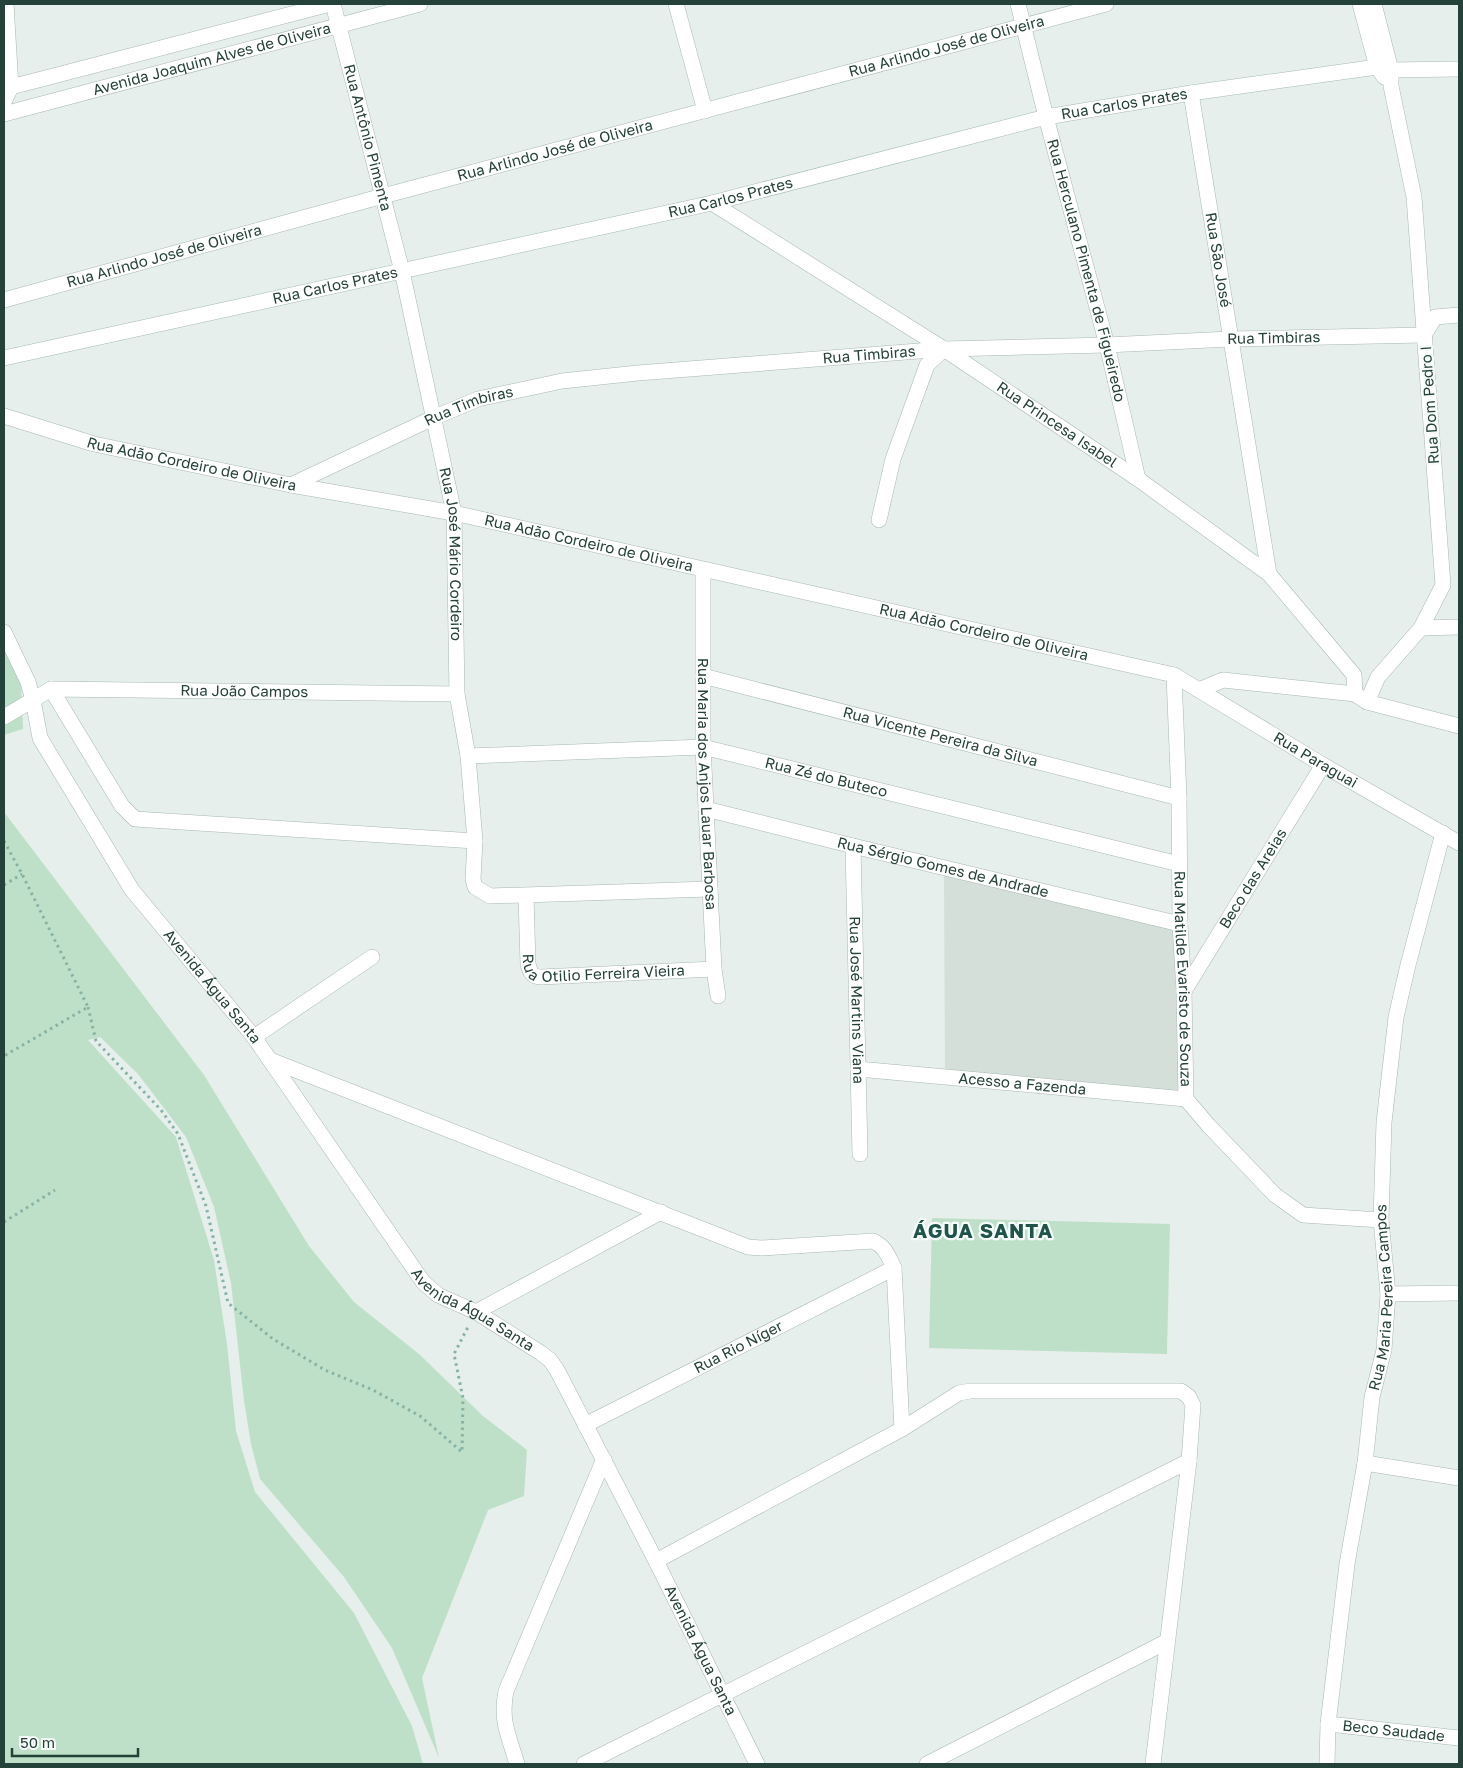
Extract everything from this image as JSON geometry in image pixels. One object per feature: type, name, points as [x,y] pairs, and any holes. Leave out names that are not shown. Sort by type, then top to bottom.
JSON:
[{"type":"street","points":[[4,102],[11,88],[6,4]]},
{"type":"street","name":"Avenida Joaquim Alves de Oliveira","points":[[11,88],[332,4]]},
{"type":"street","name":"Rua Antônio Pimenta","points":[[332,4],[402,271]]},
{"type":"street","name":"Avenida Joaquim Alves de Oliveira","points":[[4,114],[420,4]]},
{"type":"street","points":[[676,4],[705,111]]},
{"type":"street","name":"Rua Herculano Pimenta de Figueiredo","points":[[1018,4],[1107,345],[1138,479]]},
{"type":"street","name":"Rua Arlindo José de Oliveira","points":[[4,300],[383,196],[1106,4]]},
{"type":"street","points":[[1360,4],[1384,68]]},
{"type":"street","points":[[1374,4],[1384,68]]},
{"type":"street","name":"Rua Carlos Prates","points":[[4,358],[712,203],[1046,117],[1190,93],[1384,68],[1459,69]]},
{"type":"street","name":"Rua Dom Pedro I","points":[[1361,698],[1421,628],[1443,585],[1414,197],[1391,86],[1384,68]]},
{"type":"street","name":"Rua São José","points":[[1190,93],[1268,574]]},
{"type":"street","name":"Rua Princesa Isabel","points":[[712,203],[944,349],[1138,479],[1268,574],[1354,675],[1361,698]]},
{"type":"street","name":"Rua José Mário Cordeiro","points":[[402,271],[454,513],[457,694],[468,756],[474,841],[473,879],[475,887],[490,896],[526,896]]},
{"type":"street","points":[[1424,335],[1435,317],[1459,315]]},
{"type":"street","name":"Rua Timbiras","points":[[290,485],[478,399],[562,381],[638,373],[944,349],[1107,345],[1230,338],[1424,335]]},
{"type":"street","points":[[880,520],[893,459],[927,365],[944,349]]},
{"type":"street","name":"Rua Adão Cordeiro de Oliveira","points":[[4,416],[94,444],[290,485],[454,513],[1174,675]]},
{"type":"street","name":"Rua Maria dos Anjos Lauar Barbosa","points":[[703,570],[703,747],[714,969],[718,996]]},
{"type":"street","points":[[1421,628],[1459,627]]},
{"type":"street","name":"Avenida Água Santa","points":[[4,632],[28,682],[40,738],[132,890],[254,1037],[423,1282],[438,1295],[476,1312],[550,1360],[557,1370],[656,1561],[757,1764]]},
{"type":"street","name":"Rua Paraguai","points":[[1174,675],[1323,765],[1459,842]]},
{"type":"street","name":"Rua Matilde Evaristo de Souza","points":[[1174,675],[1179,798],[1180,924],[1184,991],[1186,1099],[1209,1126],[1276,1195],[1303,1215],[1381,1220]]},
{"type":"street","name":"Rua Vicente Pereira da Silva","points":[[703,676],[1179,798]]},
{"type":"street","points":[[1199,690],[1223,680],[1361,698],[1459,726]]},
{"type":"street","points":[[4,717],[51,689],[122,806],[135,819],[474,841]]},
{"type":"street","name":"Rua João Campos","points":[[51,689],[457,694]]},
{"type":"street","name":"Rua Zé do Buteco","points":[[468,756],[703,747],[1179,864]]},
{"type":"street","name":"Beco das Areias","points":[[1184,991],[1323,765]]},
{"type":"street","name":"Rua Sérgio Gomes de Andrade","points":[[706,809],[1180,924]]},
{"type":"street","name":"Rua Maria Pereira Campos","points":[[1327,1764],[1328,1724],[1348,1564],[1365,1463],[1372,1397],[1384,1350],[1388,1294],[1381,1220],[1384,1122],[1396,1017],[1443,833]]},
{"type":"street","name":"Rua José Martins Viana","points":[[853,846],[860,1154]]},
{"type":"street","points":[[526,896],[710,889]]},
{"type":"street","name":"Rua Otilio Ferreira Vieira","points":[[526,896],[528,964],[534,976],[714,969]]},
{"type":"street","points":[[254,1037],[372,957]]},
{"type":"street","points":[[270,1060],[748,1247],[761,1248],[873,1241],[882,1246],[887,1252],[894,1268],[902,1429]]},
{"type":"street","name":"Acesso a Fazenda","points":[[858,1069],[1186,1099]]},
{"type":"street","points":[[476,1312],[661,1212]]},
{"type":"street","name":"Rua Rio Níger","points":[[585,1425],[894,1268]]},
{"type":"street","points":[[1388,1294],[1459,1293]]},
{"type":"street","points":[[656,1561],[902,1429],[959,1393],[970,1391],[1181,1391],[1189,1397],[1193,1405],[1189,1461],[1153,1764]]},
{"type":"street","points":[[517,1764],[503,1719],[506,1691],[604,1459]]},
{"type":"street","points":[[584,1764],[1189,1461]]},
{"type":"street","points":[[1365,1463],[1459,1478]]},
{"type":"street","points":[[927,1764],[1166,1642]]},
{"type":"street","name":"Beco Saudade","points":[[1328,1724],[1459,1738]]},
{"type":"path","points":[[4,841],[88,1007],[96,1041],[161,1110],[178,1134],[206,1206],[228,1303],[274,1339],[325,1370],[374,1390],[420,1416],[462,1452],[463,1398],[454,1354],[476,1312]]},
{"type":"path","points":[[4,885],[22,874]]},
{"type":"path","points":[[4,1056],[88,1007]]},
{"type":"path","points":[[4,1222],[55,1190]]},
{"type":"shaded area","points":[[944,874],[1174,930],[1179,1094],[945,1071]]},
{"type":"green space","points":[[4,642],[21,685],[23,729],[4,735]]},
{"type":"green space","points":[[4,812],[204,1075],[309,1246],[354,1302],[419,1354],[483,1416],[527,1450],[524,1496],[488,1510],[422,1678],[439,1758],[392,1648],[344,1577],[260,1479],[251,1444],[244,1401],[231,1283],[214,1207],[186,1137],[138,1074],[100,1037],[88,1040],[176,1137],[214,1260],[227,1344],[236,1431],[255,1492],[354,1613],[412,1726],[423,1764],[4,1764]]},
{"type":"green space","points":[[932,1218],[1170,1224],[1167,1354],[929,1348]]},
{"type":"district","name":"ÁGUA SANTA","points":[[983,1231]]}]
